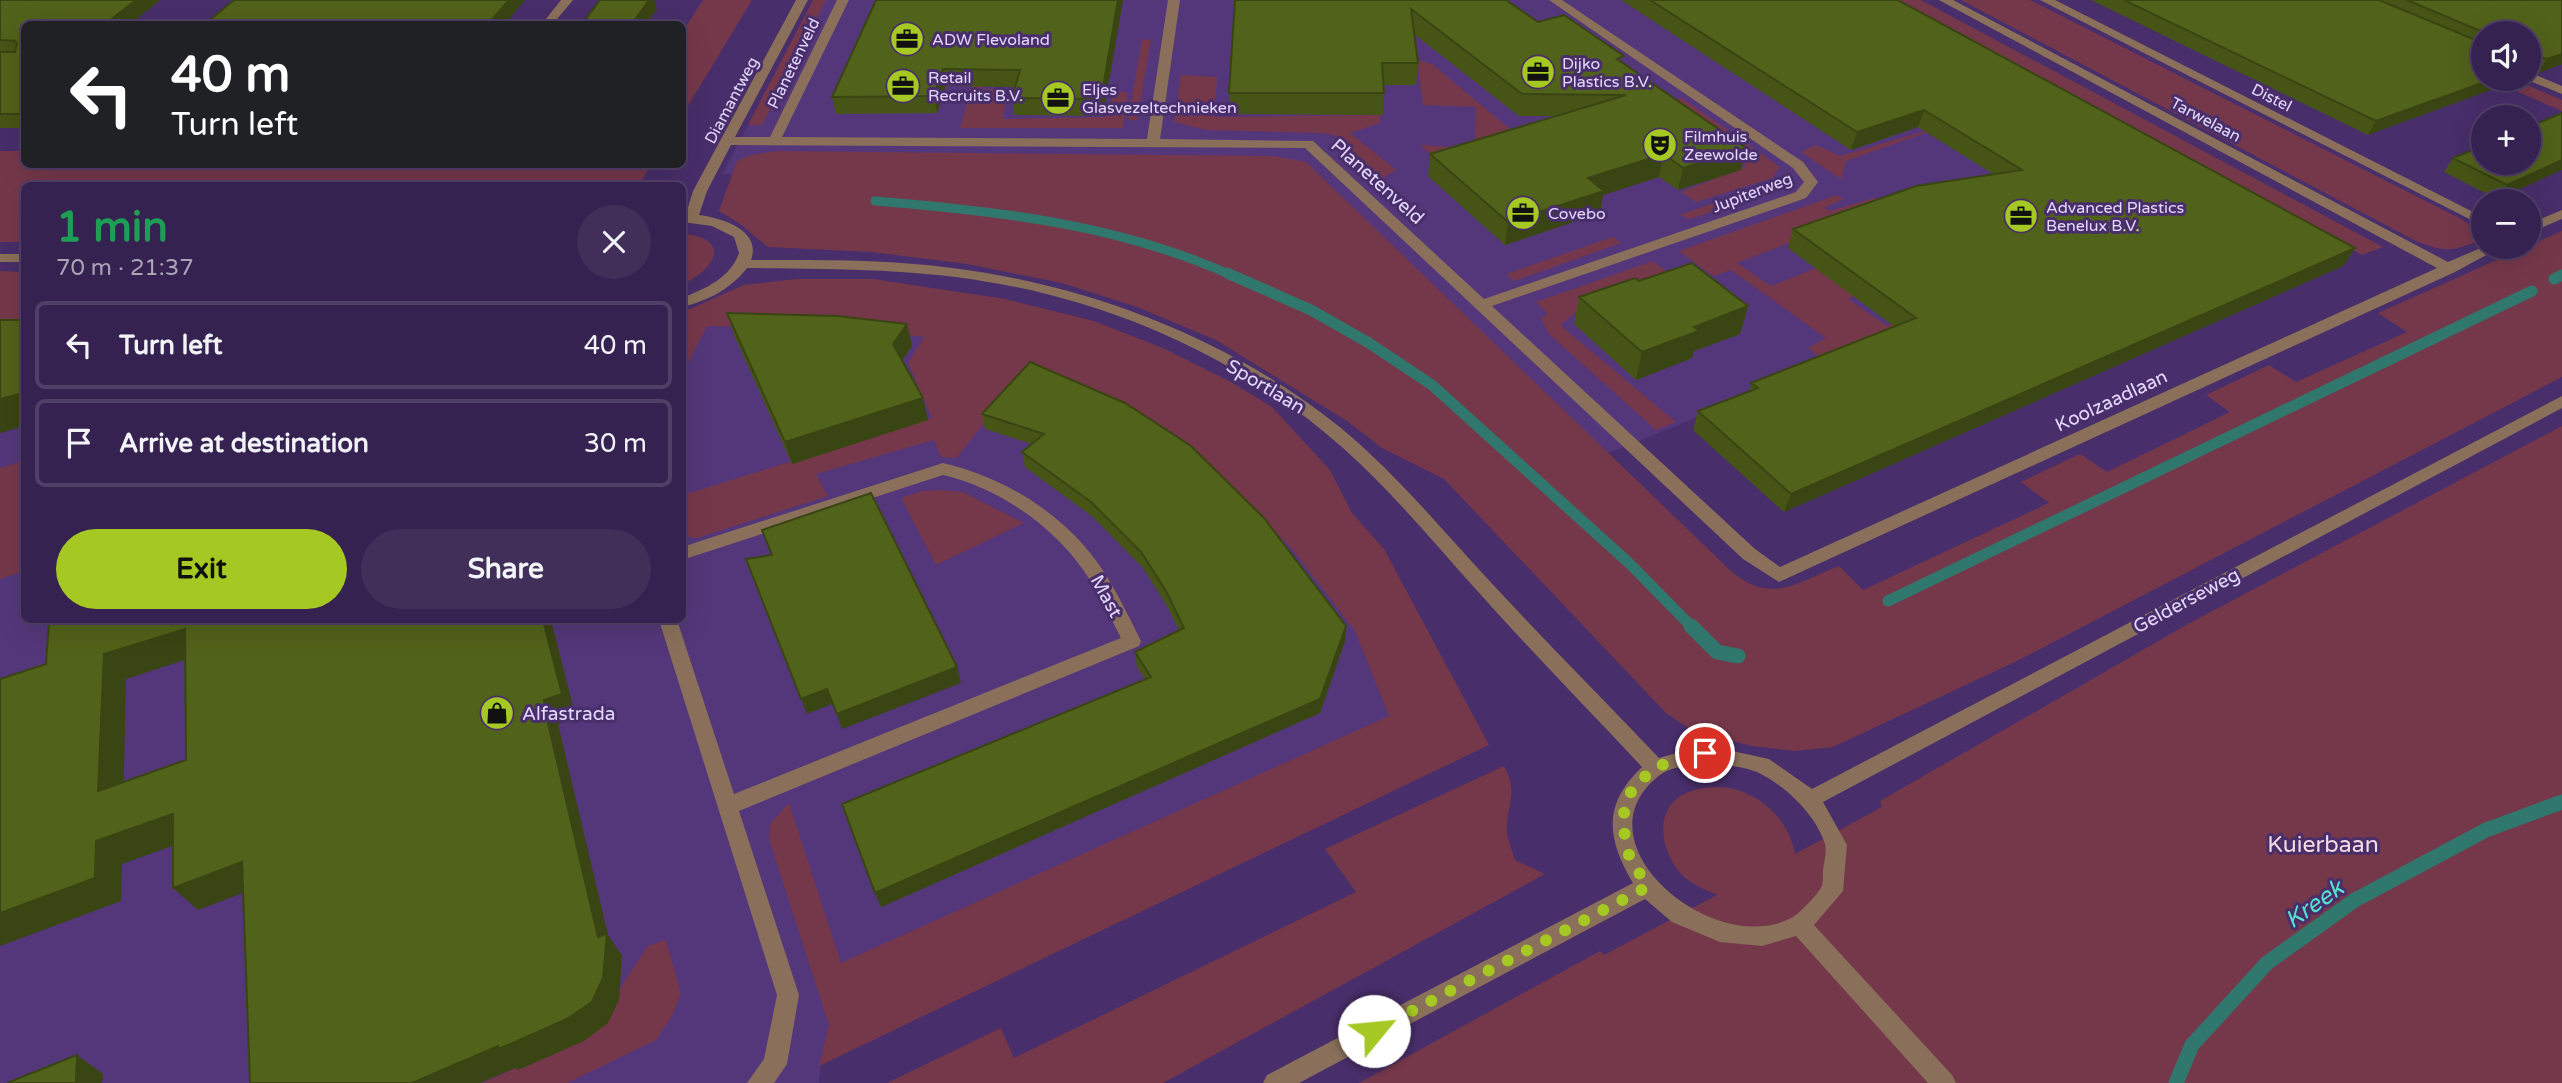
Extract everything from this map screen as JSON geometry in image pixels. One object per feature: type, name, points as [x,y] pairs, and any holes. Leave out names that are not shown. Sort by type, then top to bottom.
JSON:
[{"type":"street","points":[[550,21],[567,0]]},
{"type":"street","name":"Diamantweg","points":[[687,218],[802,0]]},
{"type":"street","name":"Planetenveld","points":[[774,141],[842,0]]},
{"type":"street","points":[[1153,143],[1174,0]]},
{"type":"street","name":"Jupiterweg","points":[[1484,304],[1801,195],[1811,182],[1798,165],[1555,0]]},
{"type":"street","name":"Tarwelaan","points":[[1945,0],[2450,269]]},
{"type":"street","name":"Distel","points":[[2046,0],[2471,216]]},
{"type":"street","points":[[2541,81],[2562,90]]},
{"type":"street","name":"Planetenveld","points":[[726,141],[1308,144],[1484,304],[1749,554]]},
{"type":"street","points":[[2541,224],[2562,214]]},
{"type":"street","points":[[686,301],[720,286],[743,264],[746,246],[738,232],[718,222],[687,218]]},
{"type":"street","points":[[0,258],[21,258]]},
{"type":"street","name":"Koolzaadlaan","points":[[1749,554],[1779,575],[2471,258]]},
{"type":"street","name":"Sportlaan","points":[[743,264],[867,266],[953,272],[1023,283],[1090,302],[1164,330],[1241,369],[1310,413],[1377,470],[1408,500],[1604,716],[1655,767]]},
{"type":"street","name":"Gelderseweg","points":[[1811,799],[2562,401]]},
{"type":"street","name":"Mast","points":[[686,553],[943,469],[961,472],[1013,497],[1063,534],[1095,573],[1132,641],[728,806]]},
{"type":"street","points":[[669,623],[788,995],[775,1064],[759,1083]]},
{"type":"street","points":[[1705,753],[1751,762],[1762,765],[1811,799],[1836,845],[1832,891],[1800,925],[1762,936],[1720,932],[1680,915],[1647,887],[1628,853],[1622,819],[1632,789],[1655,767],[1705,753]]},
{"type":"street","points":[[1275,1083],[1647,887]]},
{"type":"street","points":[[1800,925],[1944,1083]]},
{"type":"shaded area","points":[[816,0],[1755,0],[2151,234],[1584,463],[917,172],[722,174]]},
{"type":"shaded area","points":[[813,289],[1202,407],[1449,729],[821,1061],[819,1083],[0,1083],[0,318],[21,318],[21,623],[686,623],[686,322]]},
{"type":"green space","points":[[703,0],[752,0],[686,109],[686,26]]},
{"type":"green space","points":[[813,0],[826,0],[762,125],[748,125]]},
{"type":"green space","points":[[1893,0],[1921,0],[2383,247],[2362,255]]},
{"type":"green space","points":[[1961,0],[2030,0],[2471,226],[2471,243],[2461,247],[2447,249],[2416,241]]},
{"type":"green space","points":[[1142,39],[1151,40],[1137,120],[1128,120]]},
{"type":"green space","points":[[983,47],[996,47],[981,89],[1007,90],[1003,119],[1105,117],[1116,91],[1128,93],[1123,128],[960,128]]},
{"type":"green space","points":[[1417,60],[1432,64],[1516,134],[1435,158],[1420,145],[1455,147],[1475,141],[1476,107],[1423,105]]},
{"type":"green space","points":[[1181,75],[1217,77],[1214,117],[1380,115],[1380,123],[1350,133],[1396,170],[1382,178],[1334,135],[1206,130],[1174,122]]},
{"type":"green space","points":[[2516,91],[2541,91],[2562,100],[2562,111]]},
{"type":"green space","points":[[1682,98],[1780,167],[1772,178],[1696,202],[1681,192],[1747,166],[1658,107]]},
{"type":"green space","points":[[1959,121],[1846,161],[1841,179],[1801,152],[1816,145],[1840,156]]},
{"type":"green space","points":[[0,151],[21,151],[21,168],[649,168],[640,182],[21,182],[21,242],[0,242]]},
{"type":"green space","points":[[777,151],[1272,156],[1306,162],[1731,571],[1745,581],[1771,589],[1796,584],[1839,566],[1863,590],[2049,503],[2021,482],[2080,454],[2107,472],[2230,412],[2206,395],[2269,365],[2296,382],[2407,332],[2378,313],[2499,259],[2541,259],[2541,240],[2562,231],[2562,377],[2017,661],[1833,747],[1794,751],[1752,746],[1695,732],[1667,714],[1444,479],[1382,448],[1347,421],[1216,340],[1137,307],[1062,283],[967,264],[871,252],[768,247],[739,223],[719,211],[737,161],[751,155]]},
{"type":"green space","points":[[1770,183],[1782,189],[1690,219],[1680,215]]},
{"type":"green space","points":[[1837,195],[1843,199],[1824,208],[1830,211],[1874,198],[2019,289],[1825,361],[1808,348],[1826,338],[1731,270],[1713,276],[1679,251]],"holes":[[[1846,221],[1966,291],[1887,326],[1848,299],[1868,289],[1831,262],[1771,286],[1737,263]]]},
{"type":"green space","points":[[686,235],[708,241],[713,248],[714,255],[710,263],[686,282]]},
{"type":"green space","points":[[1613,237],[1621,243],[1514,281],[1506,274]]},
{"type":"green space","points":[[1653,261],[1681,283],[1599,303],[1583,309],[1561,326],[1676,422],[1656,430],[1549,334],[1541,318],[1548,314],[1536,302]]},
{"type":"green space","points":[[0,271],[21,272],[21,329],[0,329]]},
{"type":"green space","points":[[796,279],[873,279],[1005,299],[1094,321],[1165,349],[1231,382],[1272,407],[1330,470],[1352,513],[1384,549],[1489,745],[819,1066],[829,1025],[769,839],[770,824],[789,803],[841,963],[1389,716],[1355,631],[1293,550],[1220,474],[1152,419],[1073,380],[1026,371],[956,458],[941,457],[934,440],[816,474],[828,496],[697,538],[686,536],[686,494],[932,418],[908,363],[924,337],[857,329],[707,326],[686,367],[686,311],[744,285]]},
{"type":"green space","name":"Kuierbaan","points":[[2562,426],[2562,1083],[1359,1083],[1600,951],[1604,955],[1717,895],[1684,877],[1669,856],[1665,844],[1664,819],[1669,808],[1689,792],[1724,787],[1757,799],[1782,822],[1795,854],[1882,807],[1880,801],[2188,624]]},
{"type":"green space","points":[[21,462],[21,572],[0,579],[0,468]]},
{"type":"green space","points":[[922,491],[963,492],[1024,523],[936,565],[901,498]]},
{"type":"green space","points":[[1504,766],[1511,783],[1507,835],[1515,860],[1545,874],[1163,1083],[887,1083],[1001,1028],[1014,1058],[1356,892],[1325,849]]},
{"type":"green space","points":[[666,940],[681,994],[672,1016],[656,1040],[567,1083],[482,1083],[589,1035],[648,946]]},
{"type":"building","points":[[0,0],[136,0],[109,21],[21,21],[21,114],[0,114],[0,52],[15,52],[17,43],[0,40]]},
{"type":"building","points":[[234,0],[509,0],[491,21],[209,21]]},
{"type":"building","points":[[600,0],[649,0],[634,21],[584,21]]},
{"type":"building","points":[[876,0],[1118,0],[1101,99],[1012,98],[1020,70],[943,69],[934,96],[832,97]]},
{"type":"building","points":[[1235,0],[1506,0],[1538,22],[1564,15],[1624,56],[1617,59],[1746,148],[1683,168],[1664,154],[1588,178],[1604,191],[1508,222],[1430,154],[1626,95],[1522,94],[1411,9],[1418,63],[1382,63],[1384,93],[1229,93]]},
{"type":"building","points":[[1650,0],[1898,0],[2355,248],[1791,494],[1698,411],[1758,388],[1751,383],[1916,318],[1793,229],[1916,186],[2022,170],[1924,110],[1857,132]]},
{"type":"building","points":[[2124,0],[2379,0],[2471,38],[2471,87],[2376,121]]},
{"type":"building","points":[[2407,0],[2562,0],[2562,54],[2547,59],[2541,57],[2541,21],[2471,21],[2471,27]]},
{"type":"building","points":[[2562,113],[2562,160],[2541,170],[2541,122]]},
{"type":"building","points":[[2471,151],[2471,167],[2453,158]]},
{"type":"building","points":[[2487,175],[2529,175],[2507,185]]},
{"type":"building","points":[[1692,263],[1748,306],[1694,327],[1699,331],[1642,352],[1579,297],[1635,278],[1639,281]]},
{"type":"building","points":[[727,313],[838,316],[907,324],[893,344],[923,398],[785,442]]},
{"type":"building","points":[[0,320],[21,320],[21,394],[0,399]]},
{"type":"building","points":[[1030,362],[1125,403],[1191,446],[1264,518],[1346,626],[1320,699],[875,893],[842,804],[1151,677],[1135,652],[1184,628],[1166,591],[1141,552],[1091,502],[1022,452],[1044,434],[982,414]]},
{"type":"building","points":[[871,493],[957,667],[837,714],[827,689],[801,699],[746,559],[772,555],[762,530]]},
{"type":"building","points":[[49,623],[544,623],[562,694],[544,700],[548,723],[598,937],[607,933],[603,978],[592,1002],[567,1019],[412,1083],[250,1083],[242,862],[173,888],[173,814],[96,841],[95,878],[0,913],[0,679],[46,664]],"holes":[[[185,629],[186,760],[98,791],[104,654]]]},
{"type":"building","points":[[77,1055],[76,1083],[7,1083]]},
{"type":"waterway","points":[[875,201],[1012,215],[1101,232],[1145,243],[1231,275]]},
{"type":"waterway","points":[[1227,273],[1311,310],[1369,343],[1432,385],[1629,563],[1693,628]]},
{"type":"waterway","points":[[2554,279],[2562,275]]},
{"type":"waterway","points":[[1888,601],[2532,291]]},
{"type":"waterway","points":[[1693,628],[1717,652],[1738,656]]},
{"type":"waterway","name":"Kreek","points":[[2176,1083],[2192,1045],[2267,963],[2355,900],[2486,830],[2562,802]]},
{"type":"place","name":"ADW Flevoland","points":[[907,39]]},
{"type":"place","name":"Dijko Plastics B.V.","points":[[1538,72]]},
{"type":"place","name":"Retail Recruits B.V.","points":[[903,86]]},
{"type":"place","name":"Eljes Glasvezeltechnieken","points":[[1058,98]]},
{"type":"place","name":"Filmhuis Zeewolde","points":[[1660,145]]},
{"type":"place","name":"Covebo","points":[[1523,213]]},
{"type":"place","name":"Advanced Plastics Benelux B.V.","points":[[2021,216]]},
{"type":"place","name":"Alfastrada","points":[[497,713]]},
{"type":"route","points":[[1374,1031],[1647,887],[1628,853],[1622,819],[1632,789],[1655,767],[1705,753]]}]
